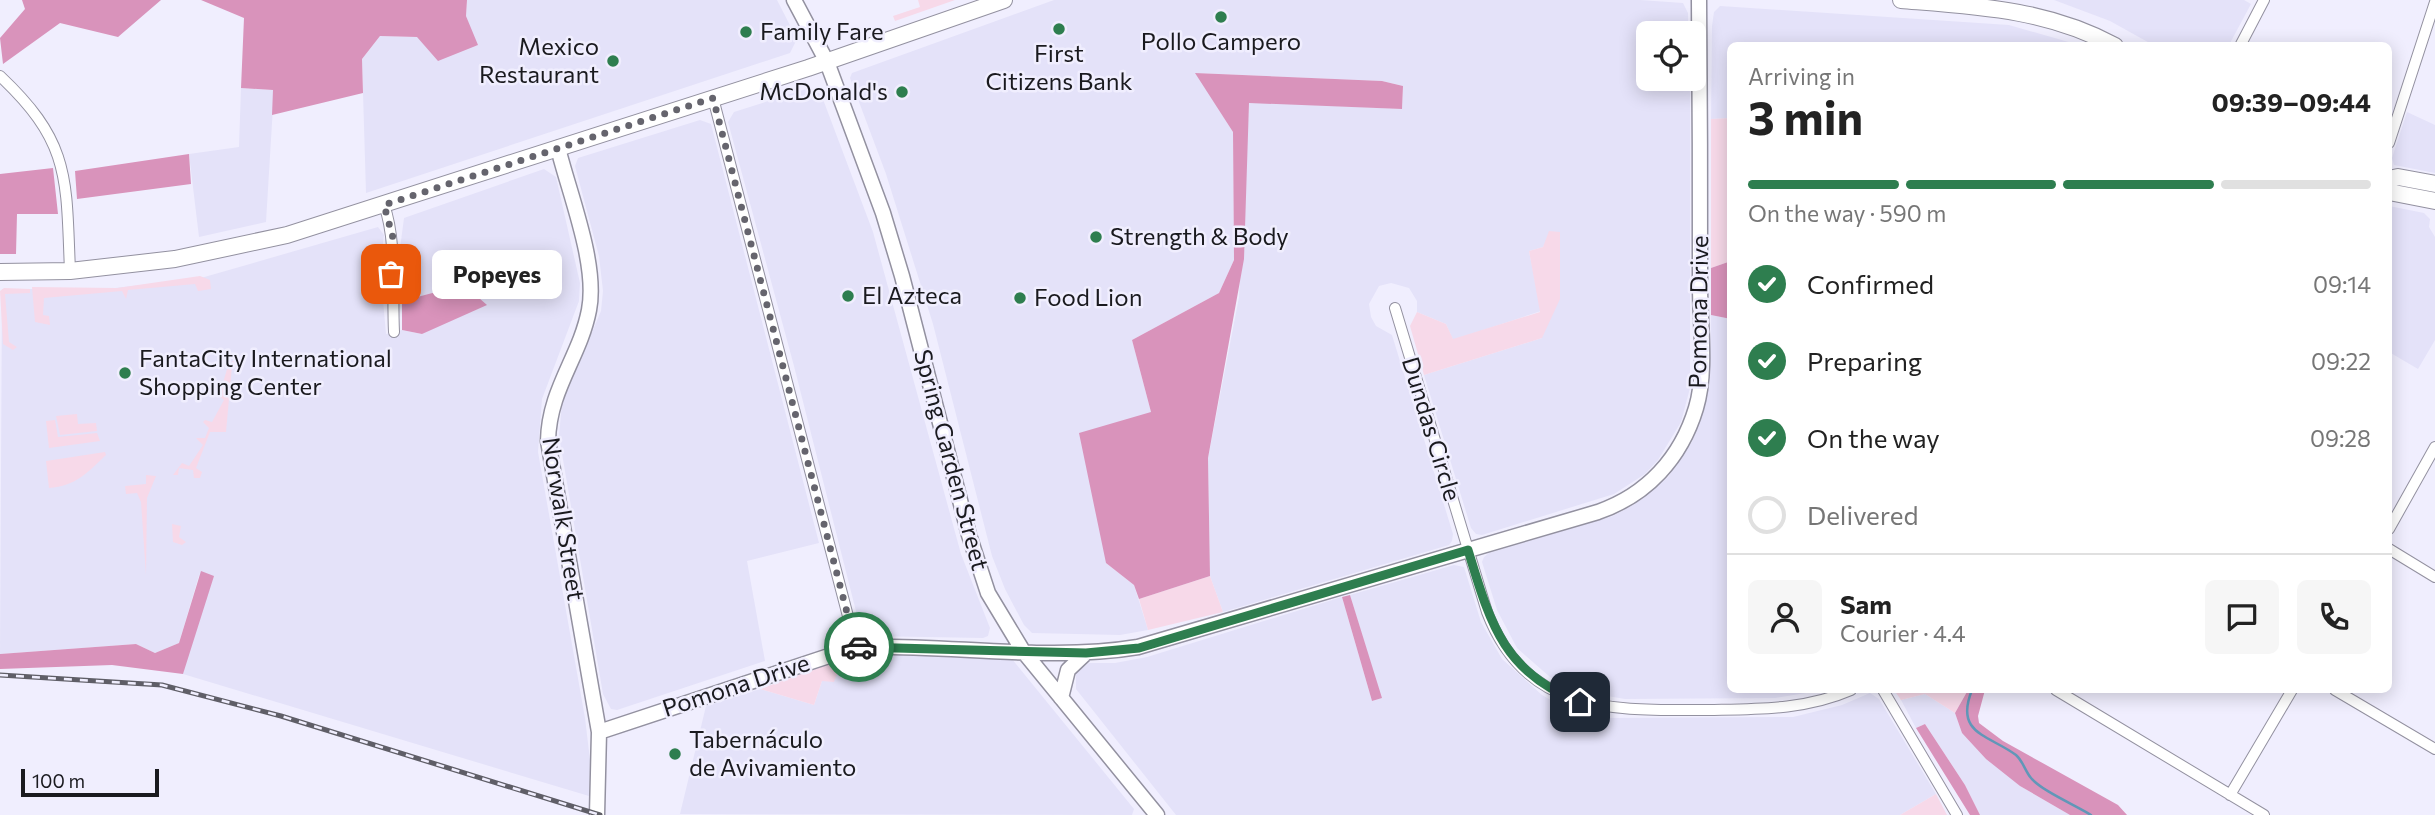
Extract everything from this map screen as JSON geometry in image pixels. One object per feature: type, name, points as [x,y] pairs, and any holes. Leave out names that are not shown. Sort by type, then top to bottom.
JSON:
[{"type":"main road","points":[[0,272],[70,271],[218,252],[300,231],[827,62],[1004,0]]},
{"type":"main road","points":[[1900,0],[2024,12],[2074,27],[2107,42]]},
{"type":"main road","points":[[2392,178],[2398,177],[2435,184]]},
{"type":"main road","points":[[2392,193],[2435,201]]},
{"type":"street","name":"Spring Garden Street","points":[[794,0],[827,62],[897,256],[969,535],[988,593],[1023,651],[1157,815]]},
{"type":"street","name":"Pomona Drive","points":[[599,732],[856,647],[900,645],[1086,653],[1154,644],[1598,512],[1628,499],[1660,473],[1686,435],[1698,400],[1699,0]]},
{"type":"street","points":[[2241,42],[2264,0]]},
{"type":"street","points":[[2392,134],[2435,2]]},
{"type":"street","points":[[0,76],[28,102],[54,144],[65,186],[70,271]]},
{"type":"street","points":[[713,98],[856,647]]},
{"type":"street","name":"Norwalk Street","points":[[558,148],[586,258],[590,300],[583,330],[553,402],[548,441],[599,732],[597,815]]},
{"type":"street","points":[[384,205],[393,238],[391,274],[394,332]]},
{"type":"street","name":"Dundas Circle","points":[[1395,308],[1487,612],[1502,644],[1521,667],[1540,682],[1580,702],[1624,709],[1782,708],[1812,704],[1843,693]]},
{"type":"street","points":[[2392,524],[2435,447]]},
{"type":"street","points":[[2392,551],[2435,577]]},
{"type":"street","points":[[1061,698],[1068,670],[1086,653]]},
{"type":"street","points":[[1885,693],[1957,815]]},
{"type":"street","points":[[2061,693],[2264,815]]},
{"type":"street","points":[[2230,795],[2290,693]]},
{"type":"street","points":[[2340,693],[2435,749]]},
{"type":"shaded area","points":[[22,0],[161,0],[118,37],[60,23],[3,64],[0,38],[25,9]]},
{"type":"shaded area","points":[[201,0],[467,0],[466,16],[478,45],[438,61],[417,37],[380,36],[362,59],[363,93],[272,115],[273,90],[241,88],[244,18]]},
{"type":"shaded area","points":[[467,0],[777,0],[797,39],[790,53],[366,193],[362,59],[380,36],[417,37],[477,46],[466,16]]},
{"type":"shaded area","points":[[918,0],[955,0],[895,21],[893,16],[920,7]]},
{"type":"shaded area","points":[[1054,0],[1640,0],[1683,3],[1688,13],[1688,21],[1636,21],[1636,91],[1690,91],[1690,388],[1681,422],[1658,460],[1645,474],[1614,494],[1482,535],[1476,534],[1471,528],[1424,375],[1542,338],[1548,238],[1543,247],[1529,251],[1541,311],[1453,340],[1446,324],[1417,312],[1417,301],[1409,288],[1391,283],[1379,286],[1369,304],[1371,317],[1376,326],[1392,335],[1453,534],[1452,541],[1449,545],[1223,612],[1210,576],[1208,458],[1239,297],[1249,102],[1402,109],[1403,86],[1382,81],[1196,73],[1233,132],[1234,260],[1219,293],[1132,340],[1151,412],[1106,563],[1134,585],[1148,630],[1120,635],[1032,633],[1024,625],[1005,589],[992,556],[933,324],[886,174],[850,78],[852,73]]},
{"type":"shaded area","points":[[2054,0],[2244,0],[2251,4],[2231,42],[2148,42],[2110,21]]},
{"type":"shaded area","points":[[1720,6],[2009,25],[2068,42],[1727,42],[1727,118],[1711,119],[1714,12]]},
{"type":"shaded area","points":[[1195,73],[1382,81],[1403,86],[1402,109],[1249,103],[1244,259],[1208,458],[1210,576],[1139,599],[1134,585],[1106,563],[1079,433],[1151,412],[1132,340],[1219,293],[1234,260],[1233,132]]},
{"type":"shaded area","points":[[241,88],[274,90],[266,222],[199,237],[189,154],[239,147]]},
{"type":"shaded area","points":[[806,89],[821,94],[873,232],[961,554],[990,628],[988,636],[983,638],[867,636],[861,631],[794,366],[728,122],[734,112]]},
{"type":"shaded area","points":[[2407,112],[2435,125],[2435,173],[2394,165],[2392,158]]},
{"type":"shaded area","points":[[1727,118],[1727,262],[1711,268],[1711,119]]},
{"type":"shaded area","points":[[700,120],[711,124],[819,543],[747,561],[765,661],[617,710],[611,709],[603,694],[559,436],[562,403],[601,311],[603,291],[599,256],[575,166],[578,158]]},
{"type":"shaded area","points":[[189,154],[191,184],[77,199],[75,171]]},
{"type":"shaded area","points":[[53,168],[58,214],[17,214],[16,254],[0,254],[0,174]]},
{"type":"shaded area","points":[[544,169],[556,177],[580,283],[579,301],[542,399],[538,452],[585,718],[590,760],[589,796],[183,674],[200,572],[179,643],[155,653],[136,644],[0,654],[2,289],[107,289],[201,278],[378,227],[384,235],[380,267],[386,334],[402,330],[422,334],[479,298],[474,282],[402,301],[399,256],[404,218]]},
{"type":"shaded area","points":[[2392,207],[2424,213],[2430,219],[2429,227],[2435,237],[2435,340],[2418,369],[2392,354]]},
{"type":"shaded area","points":[[1549,231],[1560,232],[1560,299],[1542,338],[1424,375],[1410,326],[1417,312],[1446,324],[1453,339],[1540,312],[1529,251],[1543,247]]},
{"type":"shaded area","points":[[1727,262],[1727,318],[1711,315],[1711,268]]},
{"type":"shaded area","points":[[200,276],[210,280],[211,289],[198,291],[195,284],[128,290],[126,299],[122,291],[44,298],[43,315],[49,316],[50,325],[35,322],[32,287],[117,288]]},
{"type":"shaded area","points":[[474,282],[479,298],[487,305],[422,334],[402,330],[402,301]]},
{"type":"shaded area","points":[[4,288],[30,289],[30,293],[5,294],[9,342],[17,347],[13,350],[3,344],[0,291]]},
{"type":"shaded area","points":[[1711,315],[1727,318],[1727,693],[1806,693],[1775,698],[1625,699],[1578,691],[1550,677],[1517,648],[1497,610],[1482,562],[1484,557],[1489,553],[1613,516],[1635,504],[1668,477],[1692,442],[1710,382]]},
{"type":"shaded area","points":[[233,361],[239,361],[240,365],[232,366],[226,432],[210,432],[196,468],[202,472],[200,478],[194,478],[193,470],[179,468],[178,475],[173,475],[182,463],[189,466],[203,445],[196,438],[205,438],[209,428],[203,422],[212,422],[224,400],[219,396],[228,366]]},
{"type":"shaded area","points":[[77,414],[78,424],[96,423],[97,431],[60,435],[56,416]]},
{"type":"shaded area","points":[[55,420],[58,437],[97,433],[100,441],[49,448],[46,421]]},
{"type":"shaded area","points":[[105,452],[106,455],[80,477],[67,485],[49,488],[46,461]]},
{"type":"shaded area","points":[[146,475],[156,476],[147,498],[146,575],[141,502],[137,493],[126,494],[125,486],[146,484]]},
{"type":"shaded area","points":[[172,524],[181,526],[179,537],[186,542],[182,545],[173,542]]},
{"type":"shaded area","points":[[1454,565],[1464,567],[1481,622],[1502,659],[1542,695],[1563,707],[1606,718],[1793,717],[1842,705],[1870,693],[1879,699],[1936,794],[1900,815],[1176,815],[1076,689],[1076,673],[1089,663],[1115,663],[1147,657],[1342,597],[1372,701],[1381,698],[1350,595]]},
{"type":"shaded area","points":[[201,571],[214,576],[183,674],[112,665],[0,669],[0,654],[136,644],[155,653],[179,643]]},
{"type":"shaded area","points":[[1210,576],[1223,612],[1148,630],[1139,599]]},
{"type":"shaded area","points":[[1350,595],[1382,698],[1372,701],[1342,597]]},
{"type":"shaded area","points":[[873,654],[1012,659],[1134,809],[1132,815],[680,814],[706,706],[760,689],[814,705],[822,681],[841,664],[838,661]]},
{"type":"shaded area","points":[[838,661],[841,664],[834,682],[822,681],[814,705],[760,689]]},
{"type":"shaded area","points":[[1896,693],[1966,693],[1955,713],[1925,694],[1901,700]]},
{"type":"shaded area","points":[[1966,693],[1984,693],[1978,716],[1979,723],[2003,741],[2118,805],[2127,815],[2070,815],[2020,786],[1986,759],[1962,733],[1955,713]]},
{"type":"shaded area","points":[[1925,694],[1955,713],[1962,733],[2020,786],[2070,815],[1980,815],[1965,785],[1925,724],[1916,728],[1901,700]]},
{"type":"shaded area","points":[[1925,724],[1965,785],[1980,815],[1970,815],[1916,728]]},
{"type":"shaded area","points":[[1936,794],[1947,815],[1900,815]]},
{"type":"waterway","points":[[1971,693],[1967,716],[1977,732],[2016,755],[2031,778],[2043,788],[2091,815]]},
{"type":"railway","points":[[0,675],[162,685],[281,716],[600,815]]},
{"type":"way so far","points":[[391,274],[393,238],[384,205],[713,98],[856,647],[859,647]]},
{"type":"place","name":"Pollo Campero","points":[[1221,17]]},
{"type":"place","name":"First Citizens Bank","points":[[1059,29]]},
{"type":"place","name":"Family Fare","points":[[746,32]]},
{"type":"place","name":"Mexico Restaurant","points":[[613,61]]},
{"type":"place","name":"McDonald's","points":[[902,92]]},
{"type":"place","name":"Strength & Body","points":[[1096,237]]},
{"type":"place","name":"Popeyes","points":[[391,274]]},
{"type":"place","name":"El Azteca","points":[[848,296]]},
{"type":"place","name":"Food Lion","points":[[1020,298]]},
{"type":"place","name":"FantaCity International Shopping Center","points":[[125,373]]},
{"type":"place","name":"Tabernáculo de Avivamiento","points":[[675,754]]},
{"type":"route","points":[[859,647],[900,645],[1086,653],[1139,648],[1468,550],[1487,612],[1502,644],[1531,676],[1550,689],[1580,702]]}]
